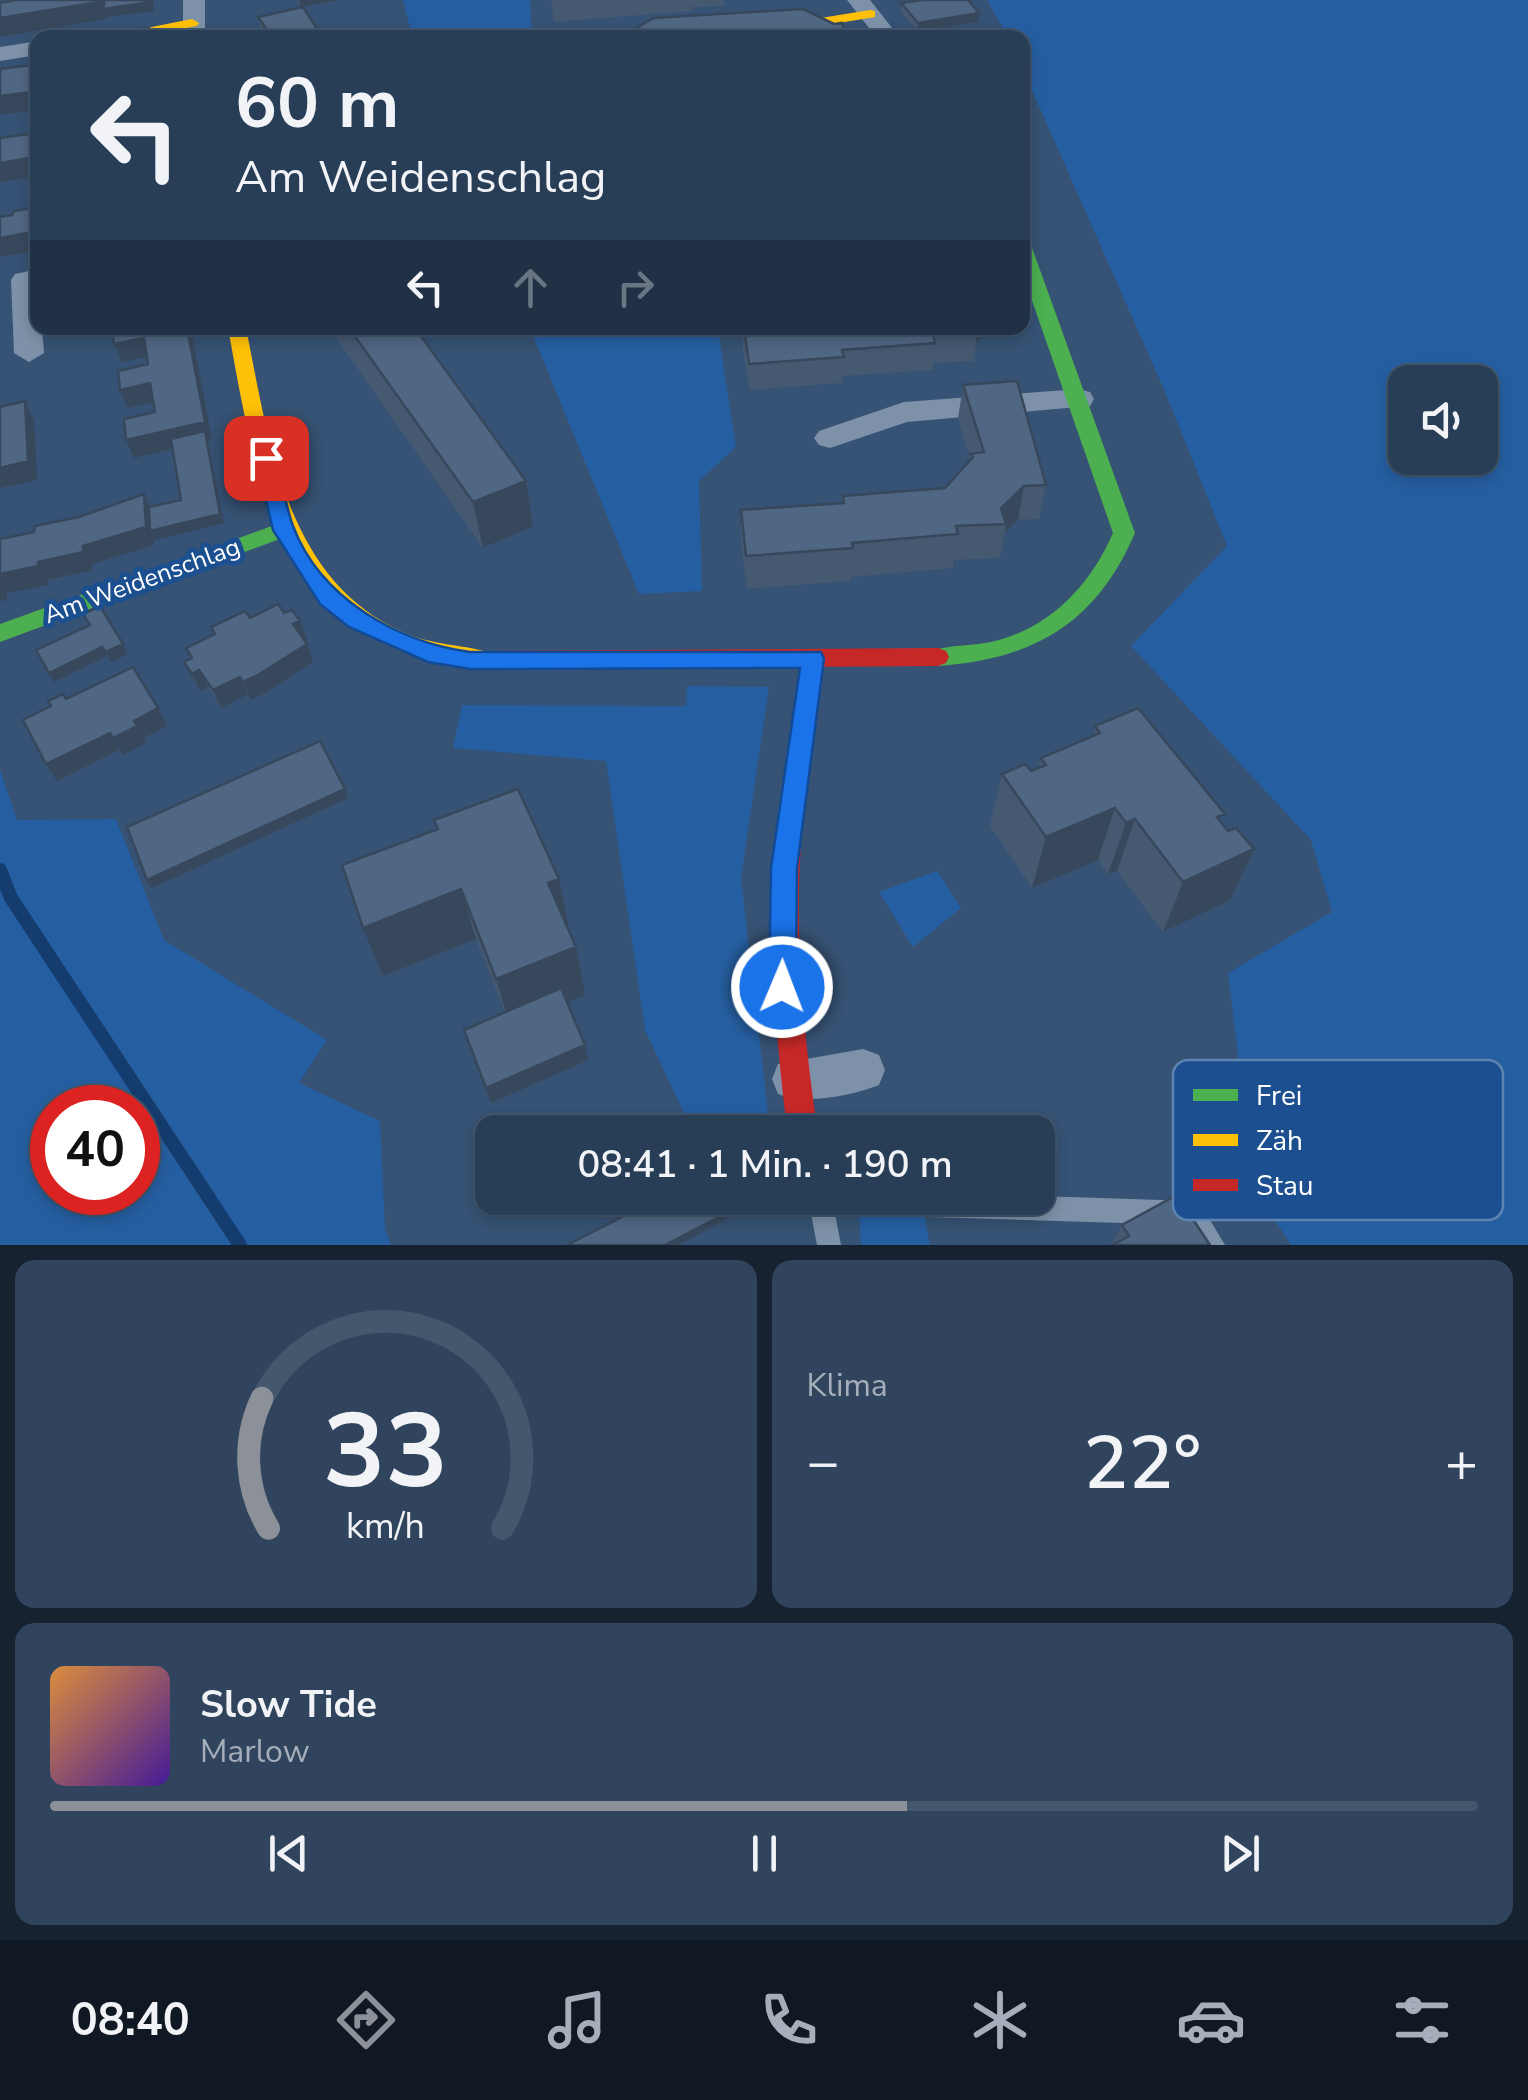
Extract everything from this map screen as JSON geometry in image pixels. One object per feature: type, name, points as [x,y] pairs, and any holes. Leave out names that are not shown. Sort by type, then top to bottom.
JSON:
[{"type":"street","points":[[757,30],[784,28],[864,7],[882,30]]},
{"type":"street","points":[[143,30],[193,20]]},
{"type":"street","points":[[0,54],[30,49]]},
{"type":"street","points":[[238,335],[283,530],[328,598],[357,621],[436,656],[470,660],[812,659],[982,653],[1026,640],[1063,620],[1093,596],[1117,566],[1124,532],[1030,266]]},
{"type":"street","points":[[28,352],[25,280],[30,279]]},
{"type":"street","points":[[830,438],[904,412],[1078,399]]},
{"type":"street","name":"Am Weidenschlag","points":[[0,634],[283,530]]},
{"type":"street","points":[[812,659],[784,868],[782,987],[800,1111],[863,1070]]},
{"type":"lane","points":[[1055,1209],[1173,1212]]},
{"type":"lane","points":[[823,1215],[829,1245]]},
{"type":"lane","points":[[1197,1220],[1213,1245]]},
{"type":"shaded area","points":[[403,0],[530,0],[532,30],[410,30]]},
{"type":"shaded area","points":[[987,0],[1528,0],[1528,1245],[1291,1245],[1275,1220],[1503,1220],[1503,1060],[1239,1060],[1228,973],[1332,912],[1311,840],[1131,646],[1227,546],[1163,387],[1030,86],[1030,30],[1004,30]]},
{"type":"shaded area","points":[[533,335],[719,335],[736,447],[699,481],[702,591],[639,594]]},
{"type":"shaded area","points":[[687,686],[769,687],[741,878],[768,1113],[759,1115],[685,1115],[645,1030],[606,761],[453,748],[462,705],[686,706]]},
{"type":"shaded area","points":[[0,770],[17,820],[116,819],[164,940],[327,1040],[299,1083],[380,1121],[385,1229],[391,1245],[0,1245]]},
{"type":"shaded area","points":[[937,871],[961,908],[913,947],[879,892]]},
{"type":"shaded area","points":[[859,1215],[924,1215],[930,1245],[861,1245]]},
{"type":"building","points":[[100,0],[0,18],[0,3]]},
{"type":"building","points":[[105,0],[151,0],[151,2],[103,9]]},
{"type":"building","points":[[968,0],[979,13],[918,23],[901,3]]},
{"type":"building","points":[[303,7],[318,30],[267,30],[258,17]]},
{"type":"building","points":[[803,9],[834,24],[842,23],[844,30],[633,30],[654,18]]},
{"type":"building","points":[[30,65],[30,92],[0,96],[0,69]]},
{"type":"building","points":[[30,134],[30,158],[0,163],[0,138]]},
{"type":"building","points":[[30,208],[30,232],[0,238],[0,217]]},
{"type":"building","points":[[113,335],[188,335],[205,422],[126,440],[124,419],[155,412],[150,383],[120,390],[118,371],[148,364],[144,338],[114,344]]},
{"type":"building","points":[[354,335],[420,335],[526,481],[473,502]]},
{"type":"building","points":[[745,335],[933,335],[935,343],[842,350],[844,357],[749,364]]},
{"type":"building","points":[[1017,381],[1046,485],[1024,486],[1001,508],[1006,524],[956,526],[958,534],[852,543],[853,548],[746,556],[741,510],[844,503],[843,496],[945,488],[973,457],[970,454],[984,452],[963,385]]},
{"type":"building","points":[[25,401],[28,461],[0,468],[0,407]]},
{"type":"building","points":[[205,431],[220,514],[150,531],[149,507],[181,500],[171,439]]},
{"type":"building","points":[[144,494],[146,527],[83,546],[83,552],[0,574],[0,539],[34,532],[35,526],[79,517]]},
{"type":"building","points":[[278,604],[284,613],[292,610],[300,621],[293,624],[307,644],[258,675],[243,682],[240,677],[213,690],[199,670],[192,674],[184,662],[192,658],[186,648],[215,634],[211,627],[245,611],[250,618]]},
{"type":"building","points":[[100,606],[123,644],[106,652],[102,647],[49,673],[36,650],[90,625],[83,614]]},
{"type":"building","points":[[133,667],[158,708],[134,721],[137,726],[113,738],[110,733],[46,764],[23,720],[51,706],[48,701],[63,694],[66,699]]},
{"type":"building","points":[[1138,708],[1225,814],[1217,817],[1228,831],[1236,828],[1254,849],[1183,882],[1135,819],[1126,823],[1115,808],[1046,837],[1002,774],[1025,764],[1031,771],[1046,765],[1041,758],[1100,733],[1095,726]]},
{"type":"building","points":[[320,741],[345,789],[147,880],[127,827]]},
{"type":"building","points":[[518,789],[559,879],[548,883],[576,947],[496,979],[461,889],[363,928],[342,865],[438,829],[434,820]]},
{"type":"building","points":[[561,988],[585,1045],[486,1088],[464,1030]]},
{"type":"building","points":[[1173,1197],[1173,1220],[1194,1220],[1210,1245],[1112,1245],[1129,1236],[1122,1225]]},
{"type":"building","points":[[626,1215],[722,1215],[665,1245],[567,1245]]},
{"type":"waterway","points":[[0,870],[11,898],[240,1245]]},
{"type":"traffic: fast","points":[[938,657],[999,649],[1052,625],[1095,586],[1124,533],[1030,268]]},
{"type":"traffic: fast","points":[[0,633],[283,530]]},
{"type":"traffic: fast","points":[[790,820],[812,659]]},
{"type":"traffic: slow","points":[[757,30],[870,14]]},
{"type":"traffic: slow","points":[[150,30],[192,23]]},
{"type":"traffic: slow","points":[[238,335],[277,501],[294,541],[317,577],[346,608],[383,633],[433,652],[486,660]]},
{"type":"traffic: jam","points":[[486,660],[938,657]]},
{"type":"traffic: jam","points":[[790,820],[784,896],[785,971],[800,1115]]},
{"type":"route","points":[[266,458],[283,530],[328,598],[357,621],[436,656],[470,660],[812,659],[784,868],[782,987]]}]
